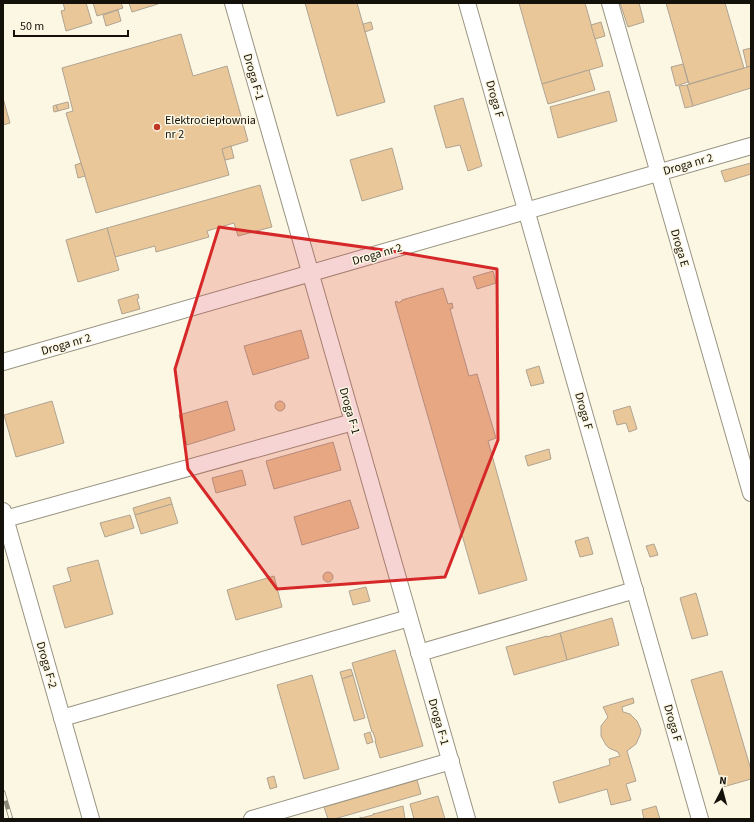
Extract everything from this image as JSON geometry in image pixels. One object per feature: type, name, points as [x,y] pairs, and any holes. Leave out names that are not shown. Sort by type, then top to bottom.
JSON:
[{"type":"lane","name":"Droga F-1","points":[[233,3],[467,819]]},
{"type":"lane","name":"Droga F","points":[[467,3],[700,819]]},
{"type":"lane","name":"Droga E","points":[[610,3],[751,493]]},
{"type":"lane","name":"Droga nr 2","points":[[3,362],[751,146]]},
{"type":"lane","points":[[4,515],[353,422]]},
{"type":"lane","name":"Droga F-2","points":[[4,515],[91,819]]},
{"type":"lane","points":[[419,653],[635,590]]},
{"type":"lane","points":[[62,718],[409,618]]},
{"type":"lane","points":[[252,819],[451,761]]},
{"type":"highlighted area","points":[[219,227],[398,252],[497,269],[498,440],[445,577],[277,589],[188,469],[175,369]]},
{"type":"building","points":[[63,3],[86,3],[92,23],[66,31],[61,11],[65,10]]},
{"type":"building","points":[[93,3],[121,3],[123,8],[97,16]]},
{"type":"building","points":[[129,3],[157,3],[158,4],[132,12]]},
{"type":"building","points":[[305,3],[357,3],[385,102],[337,116]]},
{"type":"building","points":[[519,3],[585,3],[603,66],[542,84]]},
{"type":"building","points":[[620,3],[639,3],[644,22],[628,27]]},
{"type":"building","points":[[666,3],[725,3],[744,68],[689,84]]},
{"type":"building","points":[[118,10],[121,21],[106,26],[103,15]]},
{"type":"building","points":[[371,22],[373,29],[365,32],[363,24]]},
{"type":"building","points":[[601,22],[605,36],[595,39],[591,25]]},
{"type":"building","name":"Elektrociepłownia nr 2","points":[[181,34],[193,76],[227,66],[248,141],[222,149],[229,175],[96,213],[66,113],[73,111],[62,68]]},
{"type":"building","points":[[751,48],[751,66],[747,67],[743,50]]},
{"type":"building","points":[[683,64],[688,82],[676,86],[671,67]]},
{"type":"building","points":[[751,66],[751,88],[693,106],[687,85]]},
{"type":"building","points":[[589,70],[595,90],[548,104],[542,84]]},
{"type":"building","points":[[687,85],[693,106],[685,108],[679,86]]},
{"type":"building","points":[[609,91],[617,121],[558,138],[550,107]]},
{"type":"building","points":[[3,98],[10,123],[3,125]]},
{"type":"building","points":[[463,98],[482,166],[468,171],[460,145],[446,148],[434,106]]},
{"type":"building","points":[[68,102],[69,108],[58,111],[56,105]]},
{"type":"building","points":[[56,105],[58,111],[54,112],[53,106]]},
{"type":"building","points":[[231,146],[234,158],[225,160],[222,149]]},
{"type":"building","points":[[392,148],[403,189],[362,201],[350,160]]},
{"type":"building","points":[[81,163],[85,176],[78,178],[75,165]]},
{"type":"building","points":[[751,163],[751,174],[725,182],[721,171]]},
{"type":"building","points":[[260,185],[272,227],[238,236],[234,223],[207,231],[209,237],[156,252],[155,246],[115,257],[107,228]]},
{"type":"building","points":[[107,228],[119,270],[78,282],[66,240]]},
{"type":"building","points":[[493,271],[496,283],[477,289],[473,277]]},
{"type":"building","points":[[443,288],[448,304],[452,303],[453,308],[450,309],[469,376],[477,374],[496,438],[488,441],[527,580],[479,594],[395,302],[397,301],[398,303],[402,300]]},
{"type":"building","points":[[138,294],[139,298],[137,299],[140,309],[122,314],[118,300]]},
{"type":"building","points":[[301,330],[309,358],[253,375],[244,346]]},
{"type":"building","points":[[539,366],[544,383],[531,386],[526,370]]},
{"type":"building","points":[[52,401],[64,443],[16,457],[4,415]]},
{"type":"building","points":[[227,401],[235,430],[187,445],[179,415]]},
{"type":"building","points":[[280,401],[285,406],[280,411],[275,406]]},
{"type":"building","points":[[630,406],[637,429],[629,432],[626,423],[617,425],[613,411]]},
{"type":"building","points":[[333,442],[341,470],[274,489],[266,461]]},
{"type":"building","points":[[549,449],[551,459],[528,466],[525,456]]},
{"type":"building","points":[[242,470],[246,485],[216,493],[212,478]]},
{"type":"building","points":[[170,497],[172,504],[135,515],[133,508]]},
{"type":"building","points":[[350,500],[359,528],[302,545],[294,517]]},
{"type":"building","points":[[172,504],[178,523],[141,534],[135,515]]},
{"type":"building","points":[[130,515],[134,528],[105,537],[100,523]]},
{"type":"building","points":[[588,537],[593,554],[580,557],[575,541]]},
{"type":"building","points":[[654,544],[658,555],[650,557],[646,546]]},
{"type":"building","points":[[98,560],[113,614],[65,628],[53,586],[71,581],[67,568]]},
{"type":"building","points":[[328,572],[333,577],[328,582],[323,577]]},
{"type":"building","points":[[274,576],[282,607],[236,620],[227,590]]},
{"type":"building","points":[[366,587],[370,601],[353,605],[349,591]]},
{"type":"building","points":[[696,593],[708,635],[692,639],[680,598]]},
{"type":"building","points":[[612,618],[619,645],[567,660],[560,633]]},
{"type":"building","points":[[560,633],[567,660],[514,675],[506,647]]},
{"type":"building","points":[[395,650],[423,746],[380,758],[352,663]]},
{"type":"building","points":[[351,669],[353,675],[342,679],[340,672]]},
{"type":"building","points":[[722,671],[751,770],[751,779],[723,787],[691,680]]},
{"type":"building","points":[[312,675],[339,769],[304,779],[277,685]]},
{"type":"building","points":[[353,675],[365,718],[354,721],[342,679]]},
{"type":"building","points":[[633,698],[634,703],[622,707],[623,712],[630,714],[637,721],[641,730],[636,744],[627,751],[636,781],[626,784],[631,800],[611,805],[607,789],[559,803],[553,782],[610,765],[609,759],[620,756],[618,752],[606,745],[601,736],[601,726],[608,717],[603,707]]},
{"type":"building","points":[[370,732],[373,742],[367,744],[364,734]]},
{"type":"building","points":[[274,776],[277,787],[270,789],[267,778]]},
{"type":"building","points":[[417,780],[421,794],[334,819],[328,819],[324,807]]},
{"type":"building","points":[[438,796],[445,819],[414,819],[410,804]]},
{"type":"building","points":[[403,806],[405,819],[358,819],[373,815],[374,813]]},
{"type":"building","points":[[656,806],[660,819],[644,819],[642,810]]},
{"type":"railway","points":[[3,792],[11,819]]},
{"type":"place","name":"Elektrociepłownia nr 2","points":[[157,127]]}]
